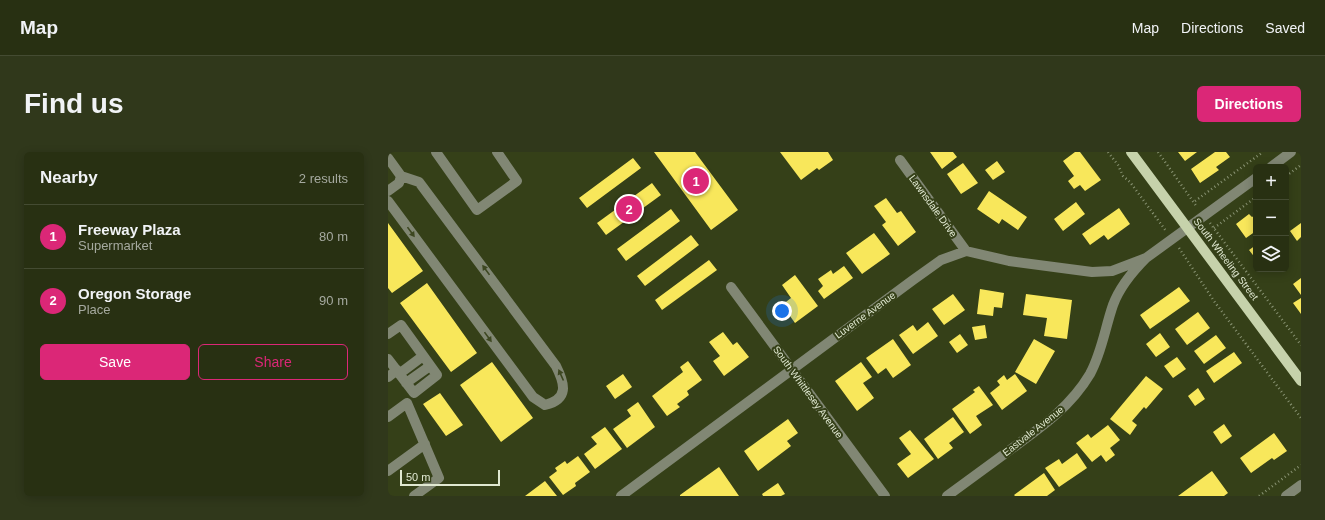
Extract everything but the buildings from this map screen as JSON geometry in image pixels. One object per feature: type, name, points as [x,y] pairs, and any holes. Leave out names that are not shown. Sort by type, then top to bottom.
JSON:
[{"type":"main road","name":"South Wheeling Street","points":[[1131,152],[1301,381]]},
{"type":"street","points":[[436,152],[477,210],[517,181],[497,152]]},
{"type":"street","points":[[1275,164],[1291,152]]},
{"type":"street","points":[[388,158],[401,176],[419,182],[556,366],[564,381],[563,393],[555,402],[545,405],[533,397],[388,201]]},
{"type":"street","name":"Lawnsdale Drive","points":[[900,160],[966,251]]},
{"type":"street","points":[[388,191],[399,183],[401,176]]},
{"type":"street","name":"Eastvale Avenue","points":[[947,496],[1049,421],[1075,395],[1096,360],[1106,334],[1113,304],[1127,279],[1146,258],[1253,180]]},
{"type":"street","name":"Luverne Avenue","points":[[621,496],[933,265],[948,256],[966,251],[1008,261],[1092,272],[1117,270],[1146,258]]},
{"type":"street","name":"South Whittlesey Avenue","points":[[731,287],[886,496]]},
{"type":"street","points":[[388,334],[401,325],[437,375],[414,393],[388,359]]},
{"type":"street","points":[[388,376],[398,372],[423,356]]},
{"type":"street","points":[[388,417],[407,403],[439,478],[414,496]]},
{"type":"street","points":[[388,471],[425,444]]},
{"type":"street","points":[[1286,496],[1301,485]]},
{"type":"path","points":[[1108,152],[1118,165],[1123,176],[1130,182],[1172,239],[1214,301],[1301,418]]},
{"type":"path","points":[[1158,152],[1301,345]]},
{"type":"path","points":[[1195,201],[1263,152]]},
{"type":"path","points":[[1289,174],[1301,165]]},
{"type":"path","points":[[1214,228],[1253,199]]},
{"type":"path","points":[[1259,496],[1301,465]]},
{"type":"place","name":"Freeway Plaza","points":[[696,181]]},
{"type":"place","name":"Oregon Storage","points":[[629,209]]}]
